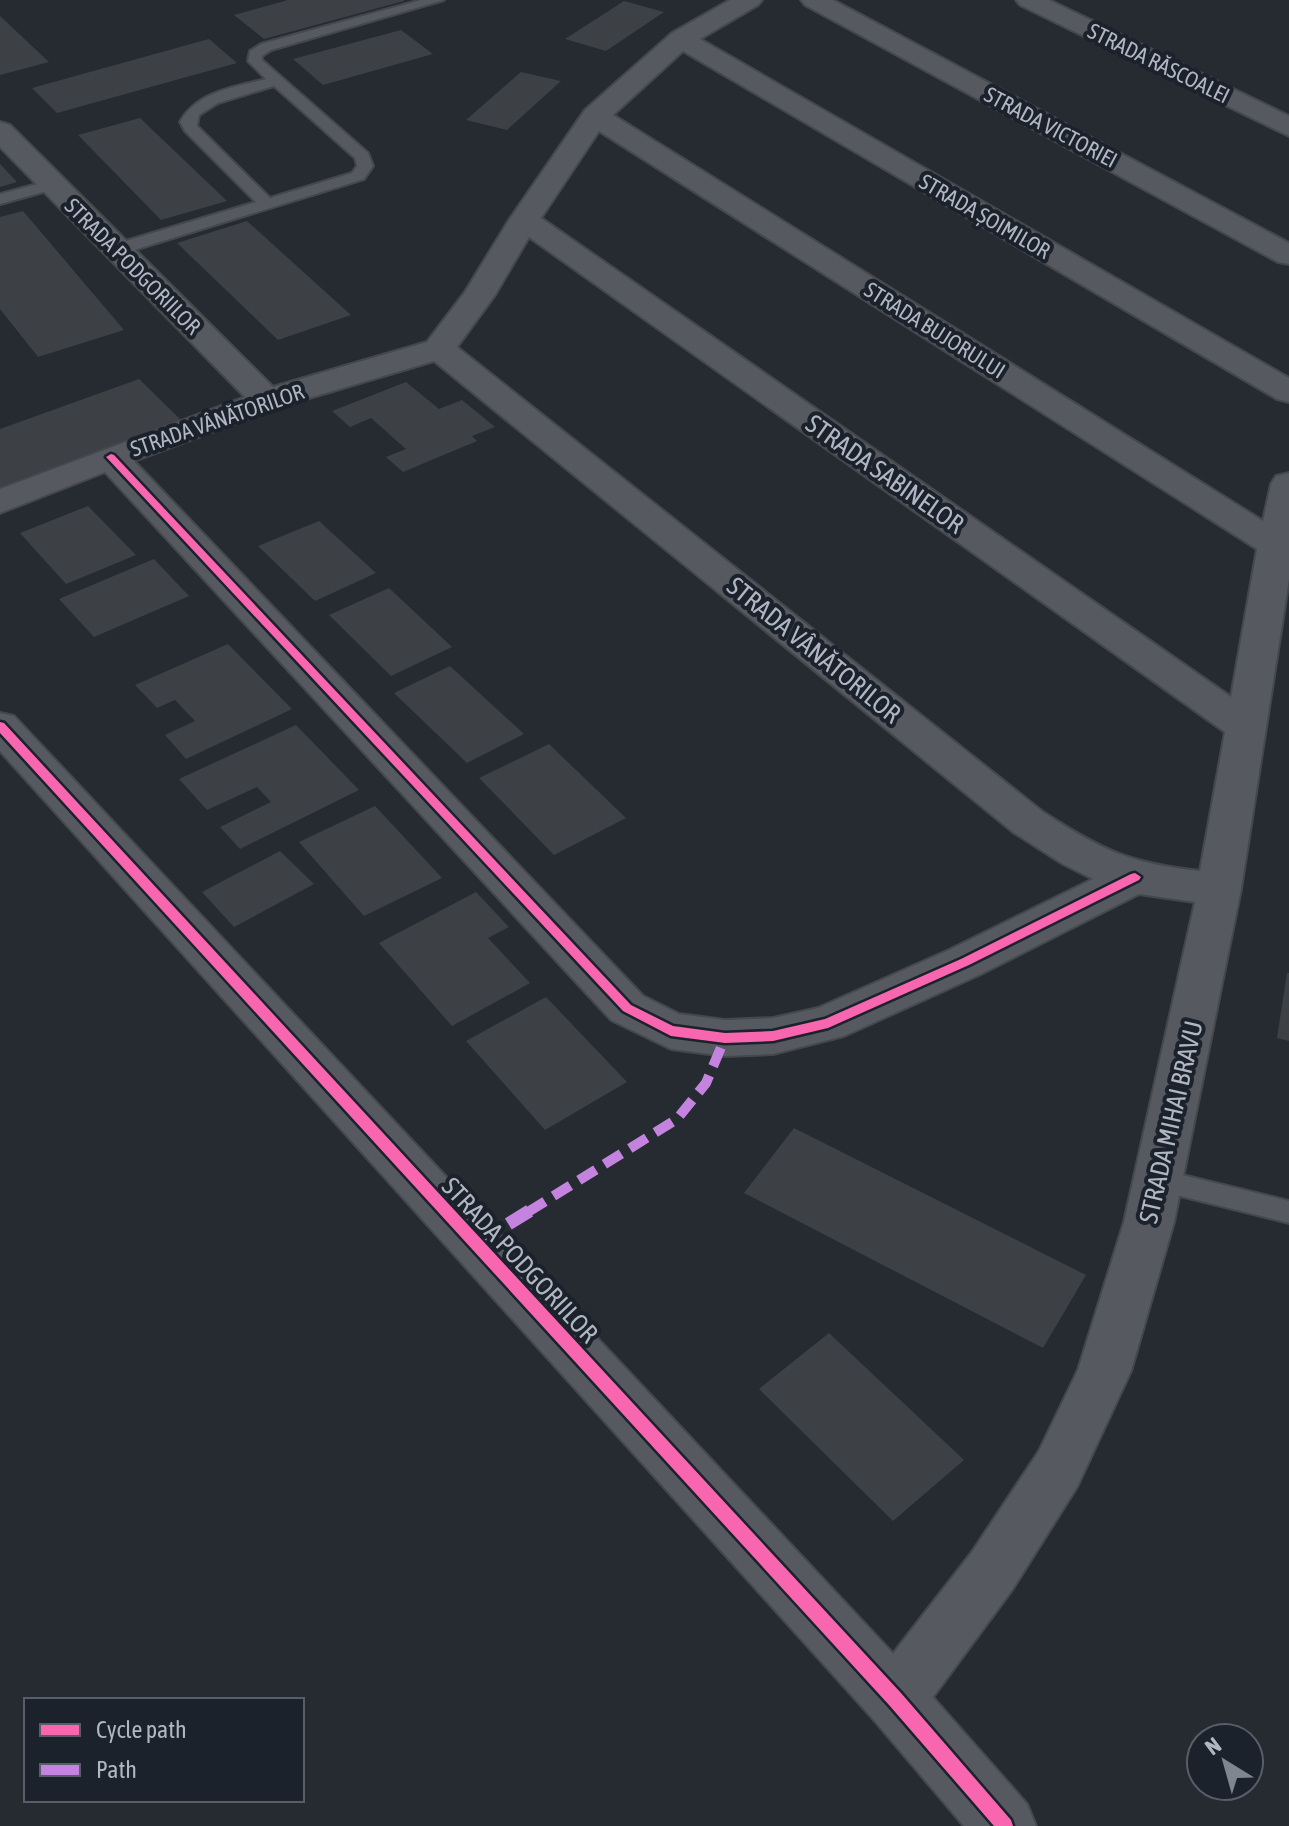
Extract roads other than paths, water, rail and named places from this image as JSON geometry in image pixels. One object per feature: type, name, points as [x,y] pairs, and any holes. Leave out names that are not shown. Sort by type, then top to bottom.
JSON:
[{"type":"street","points":[[439,349],[479,295],[524,220],[595,116],[681,39],[749,0]]},
{"type":"street","name":"STRADA VICTORIEI","points":[[814,0],[1289,255]]},
{"type":"street","name":"STRADA RĂSCOALEI","points":[[1029,0],[1289,127]]},
{"type":"street","name":"STRADA ȘOIMILOR","points":[[681,39],[1289,392]]},
{"type":"street","name":"STRADA BUJORULUI","points":[[595,116],[1276,545]]},
{"type":"street","name":"STRADA PODGORIILOR","points":[[0,131],[267,400]]},
{"type":"street","name":"STRADA SABINELOR","points":[[524,220],[1247,728]]},
{"type":"street","name":"STRADA VÂNĂTORILOR","points":[[0,502],[111,457],[267,400],[439,349],[1028,822],[1077,855],[1135,877],[1219,889]]},
{"type":"street","points":[[111,457],[627,1008],[671,1031],[725,1038],[773,1036],[828,1023],[965,962],[1135,877]]},
{"type":"street","name":"STRADA MIHAI BRAVU","points":[[895,1699],[992,1571],[1058,1469],[1104,1371],[1149,1222],[1219,889],[1276,545],[1289,484]]},
{"type":"street","name":"STRADA PODGORIILOR","points":[[0,726],[895,1699],[1005,1826]]},
{"type":"lane","points":[[115,250],[352,179],[365,166],[362,156],[255,61],[255,54],[266,47],[437,0]]},
{"type":"lane","points":[[267,204],[190,128],[188,122],[194,110],[211,100],[276,81]]},
{"type":"lane","points":[[0,199],[52,185]]},
{"type":"lane","points":[[1158,1180],[1289,1212]]}]
